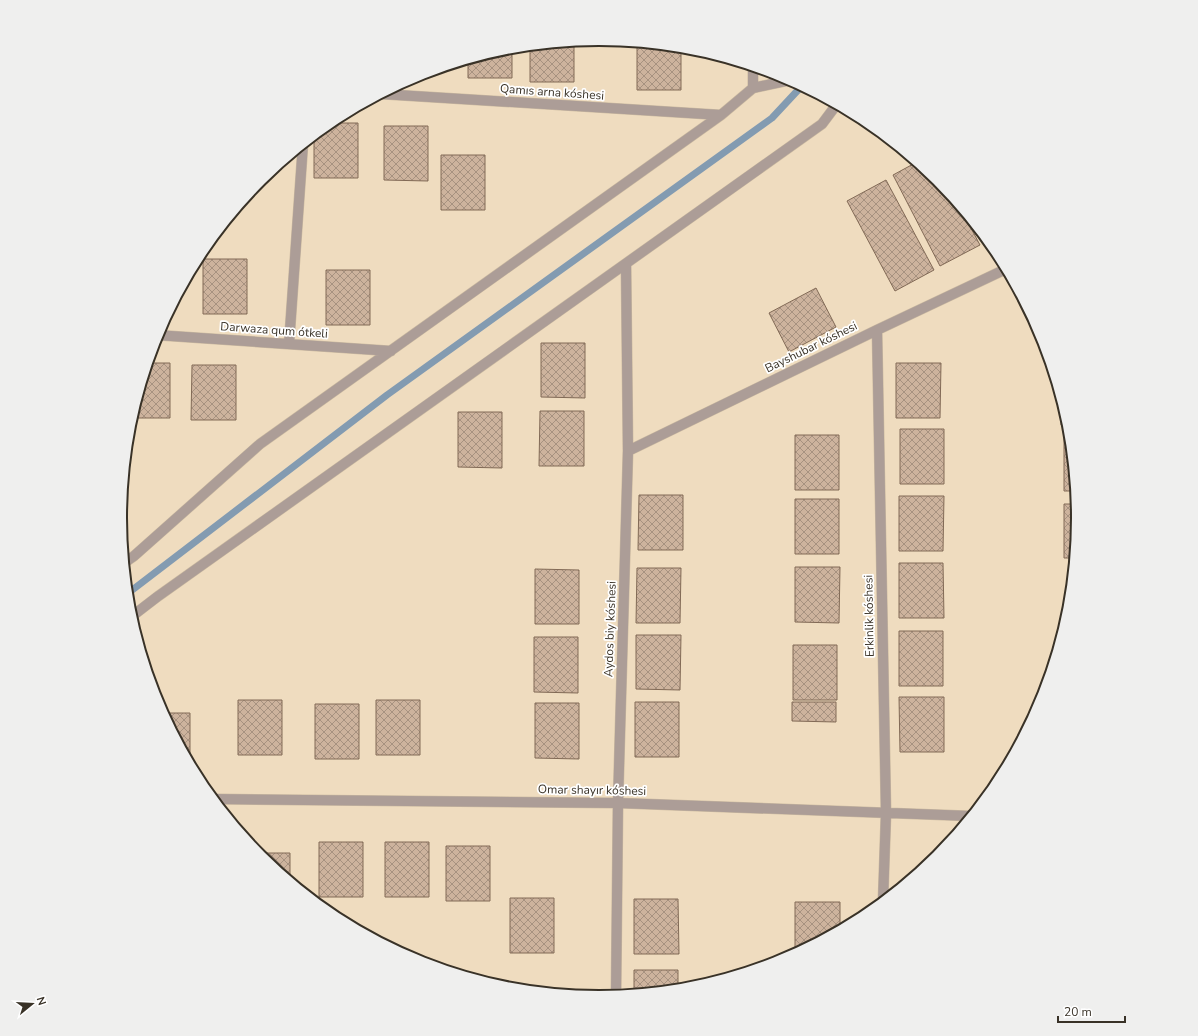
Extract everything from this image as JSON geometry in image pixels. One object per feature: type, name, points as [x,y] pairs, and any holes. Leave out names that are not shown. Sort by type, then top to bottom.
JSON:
[{"type":"street","points":[[753,72],[753,88]]},
{"type":"street","points":[[129,559],[260,444],[721,115],[753,88],[780,82]]},
{"type":"street","name":"Qamıs arna kóshesi","points":[[391,95],[721,115]]},
{"type":"street","points":[[137,613],[163,592],[822,124],[834,108]]},
{"type":"street","points":[[289,344],[302,152]]},
{"type":"street","name":"Aydos biy kóshesi","points":[[616,989],[618,803],[628,451],[626,264]]},
{"type":"street","name":"Bayshubar kóshesi","points":[[628,451],[1001,271]]},
{"type":"street","name":"Erkinlik kóshesi","points":[[877,330],[886,813],[883,894]]},
{"type":"street","name":"Darwaza qum ótkeli","points":[[164,336],[391,350]]},
{"type":"street","name":"Omar shayır kóshesi","points":[[221,799],[618,803],[964,816]]},
{"type":"building","points":[[574,47],[574,82],[530,82],[530,51]]},
{"type":"building","points":[[637,48],[681,53],[681,90],[637,90]]},
{"type":"building","points":[[512,54],[512,78],[468,78],[468,65]]},
{"type":"building","points":[[342,123],[358,123],[358,178],[314,178],[314,143]]},
{"type":"building","points":[[384,126],[428,126],[428,181],[384,180]]},
{"type":"building","points":[[441,155],[485,155],[485,210],[441,210]]},
{"type":"building","points":[[912,165],[933,184],[954,207],[971,229],[980,245],[940,266],[893,175]]},
{"type":"building","points":[[886,180],[934,270],[895,291],[847,201]]},
{"type":"building","points":[[205,259],[247,259],[247,314],[203,314],[203,262]]},
{"type":"building","points":[[326,270],[370,270],[370,325],[326,325]]},
{"type":"building","points":[[816,288],[836,327],[789,352],[769,313]]},
{"type":"building","points":[[541,343],[585,343],[585,398],[541,397]]},
{"type":"building","points":[[153,363],[170,363],[170,418],[138,418]]},
{"type":"building","points":[[896,363],[941,363],[940,418],[896,418]]},
{"type":"building","points":[[192,365],[236,365],[236,420],[191,420]]},
{"type":"building","points":[[540,411],[584,411],[584,466],[539,466]]},
{"type":"building","points":[[458,412],[502,412],[502,468],[458,467]]},
{"type":"building","points":[[900,429],[944,429],[944,484],[900,484]]},
{"type":"building","points":[[795,435],[839,435],[839,490],[795,490]]},
{"type":"building","points":[[1064,438],[1070,491],[1064,491]]},
{"type":"building","points":[[639,495],[683,495],[683,550],[638,550]]},
{"type":"building","points":[[899,496],[944,496],[943,551],[899,551]]},
{"type":"building","points":[[795,499],[839,499],[839,554],[795,554]]},
{"type":"building","points":[[1064,504],[1071,504],[1069,558],[1064,558]]},
{"type":"building","points":[[899,563],[943,563],[944,618],[899,618]]},
{"type":"building","points":[[795,567],[840,567],[839,623],[795,622]]},
{"type":"building","points":[[637,568],[681,568],[680,623],[636,623]]},
{"type":"building","points":[[535,569],[579,570],[579,624],[535,624]]},
{"type":"building","points":[[899,631],[943,631],[943,686],[899,686]]},
{"type":"building","points":[[636,635],[681,635],[680,690],[636,689]]},
{"type":"building","points":[[534,637],[578,637],[578,693],[534,692]]},
{"type":"building","points":[[793,645],[837,645],[837,700],[793,700]]},
{"type":"building","points":[[899,697],[944,697],[944,752],[900,752]]},
{"type":"building","points":[[238,700],[282,700],[282,755],[238,755]]},
{"type":"building","points":[[376,700],[420,700],[420,755],[376,755]]},
{"type":"building","points":[[635,702],[679,702],[679,757],[635,757]]},
{"type":"building","points":[[792,702],[836,702],[836,722],[792,721]]},
{"type":"building","points":[[535,703],[579,703],[579,759],[535,758]]},
{"type":"building","points":[[315,704],[359,704],[359,759],[315,759]]},
{"type":"building","points":[[170,713],[190,713],[190,754]]},
{"type":"building","points":[[319,842],[363,842],[363,897],[319,897]]},
{"type":"building","points":[[385,842],[429,842],[429,897],[385,897]]},
{"type":"building","points":[[446,846],[490,846],[490,901],[446,901]]},
{"type":"building","points":[[266,853],[290,853],[290,875]]},
{"type":"building","points":[[510,898],[554,898],[554,953],[510,953]]},
{"type":"building","points":[[634,899],[678,899],[679,954],[634,954]]},
{"type":"building","points":[[795,902],[840,902],[840,924],[795,947]]},
{"type":"building","points":[[634,970],[678,970],[678,983],[634,989]]},
{"type":"waterway","points":[[133,590],[387,395],[772,118],[798,90]]}]
